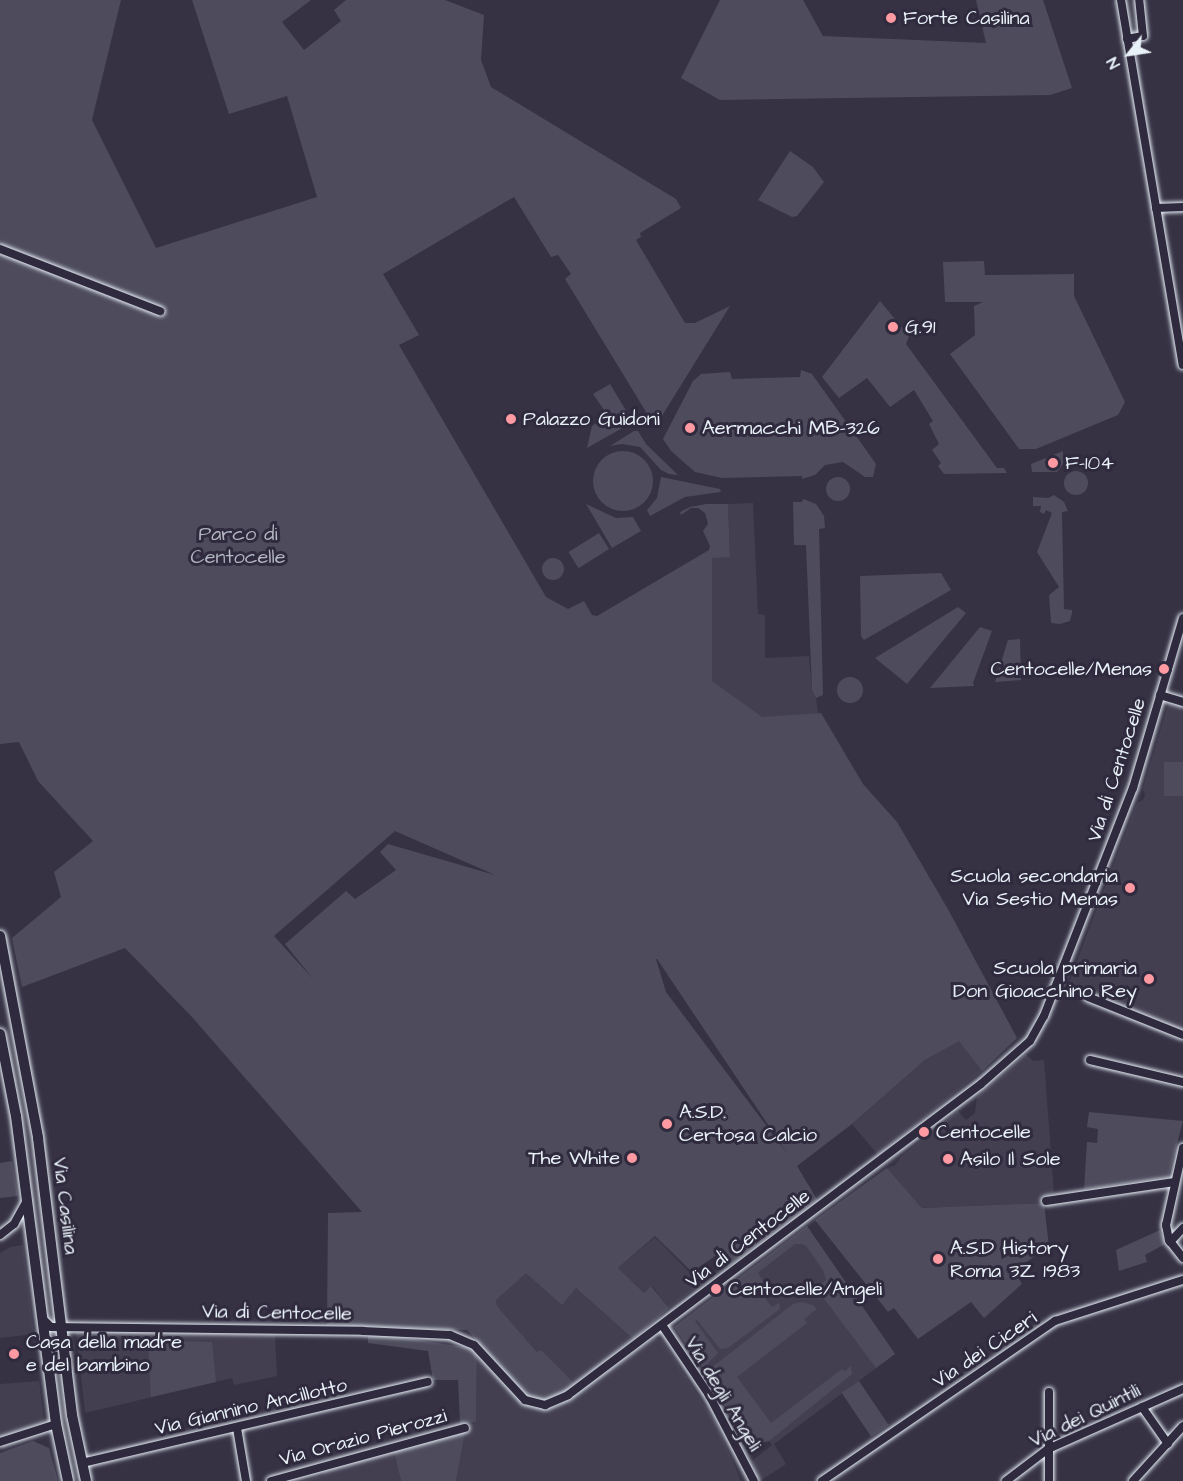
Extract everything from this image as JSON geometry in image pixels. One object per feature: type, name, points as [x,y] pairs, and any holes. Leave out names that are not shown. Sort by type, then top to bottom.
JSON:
[{"type":"main road","name":"Via Casilina","points":[[0,936],[35,1116],[72,1415],[86,1481]]},
{"type":"main road","name":"Via Casilina","points":[[0,1034],[15,1110],[56,1424],[68,1481]]},
{"type":"street","points":[[1121,0],[1183,365]]},
{"type":"street","points":[[1127,39],[1143,36],[1139,0]]},
{"type":"street","points":[[1156,208],[1183,207]]},
{"type":"street","points":[[0,249],[160,311]]},
{"type":"street","name":"Via di Centocelle","points":[[43,1318],[50,1327],[374,1331],[450,1335],[474,1345],[525,1400],[540,1405],[568,1395],[981,1084],[1030,1041],[1044,1016],[1133,788],[1183,618]]},
{"type":"street","points":[[1160,695],[1183,702]]},
{"type":"street","points":[[1088,997],[1183,1035]]},
{"type":"street","points":[[1090,1060],[1183,1082]]},
{"type":"street","points":[[1183,1148],[1166,1226],[1170,1242],[1183,1258]]},
{"type":"street","points":[[1046,1201],[1175,1182]]},
{"type":"street","points":[[0,1235],[14,1224],[28,1200]]},
{"type":"street","points":[[1170,1242],[1183,1228]]},
{"type":"street","name":"Via dei Ciceri","points":[[822,1481],[1055,1321],[1183,1280]]},
{"type":"street","name":"Via degli Angeli","points":[[662,1325],[709,1395],[754,1481]]},
{"type":"street","name":"Via Giannino Ancillotto","points":[[82,1463],[428,1382]]},
{"type":"street","name":"Via dei Quintili","points":[[1006,1481],[1048,1449],[1183,1389]]},
{"type":"street","points":[[1049,1392],[1049,1481]]},
{"type":"street","points":[[1142,1407],[1168,1444]]},
{"type":"street","points":[[0,1443],[56,1424]]},
{"type":"street","points":[[1133,1481],[1183,1426]]},
{"type":"street","points":[[237,1428],[246,1481]]},
{"type":"street","name":"Via Orazio Pierozzi","points":[[270,1481],[465,1428]]},
{"type":"shaded area","points":[[753,503],[758,614],[765,615],[765,658],[809,656],[812,690],[816,698],[818,714],[762,718],[712,681],[712,557],[730,556],[728,504]]},
{"type":"shaded area","points":[[1169,702],[1183,706],[1183,1031],[1068,985],[1137,803],[1143,800],[1145,795],[1143,789]]},
{"type":"shaded area","points":[[959,1040],[982,1071],[878,1155],[852,1124],[925,1060]]},
{"type":"shaded area","points":[[1026,1054],[1033,1061],[1044,1060],[1054,1193],[1045,1195],[1044,1203],[922,1208],[887,1168],[895,1165],[901,1157],[958,1111],[966,1120],[975,1113],[977,1097]]},
{"type":"shaded area","points":[[807,1226],[895,1354],[774,1444],[786,1464],[760,1481],[752,1461],[772,1445],[769,1441],[754,1444],[743,1437],[703,1368],[674,1327]]},
{"type":"shaded area","points":[[655,1237],[701,1284],[669,1308],[652,1286],[644,1293],[618,1268]]},
{"type":"shaded area","points":[[23,1245],[34,1334],[0,1338],[0,1253],[10,1247]]},
{"type":"shaded area","points":[[526,1272],[562,1304],[576,1288],[633,1339],[575,1384],[541,1351],[537,1352],[497,1306],[496,1300]]},
{"type":"shaded area","points":[[76,1332],[275,1334],[277,1376],[234,1385],[232,1378],[85,1413]]},
{"type":"shaded area","points":[[655,1338],[662,1340],[717,1425],[741,1481],[456,1481],[465,1424],[476,1422],[477,1353],[518,1398],[529,1405],[546,1409],[557,1406]]},
{"type":"shaded area","points":[[39,1381],[44,1422],[0,1438],[0,1384]]},
{"type":"shaded area","points":[[394,1452],[401,1481],[302,1481],[324,1475],[323,1470]]},
{"type":"green space","name":"Parco di Centocelle","points":[[0,0],[121,0],[92,120],[156,248],[317,197],[287,96],[229,114],[192,0],[311,0],[282,22],[304,50],[341,21],[334,10],[346,0],[445,0],[484,15],[481,60],[491,87],[676,199],[681,208],[640,233],[641,237],[636,240],[685,323],[695,323],[730,306],[657,424],[654,425],[565,279],[571,274],[558,255],[551,257],[514,197],[383,274],[419,335],[399,345],[546,597],[568,609],[584,601],[592,615],[597,616],[709,550],[710,546],[703,531],[708,524],[705,513],[698,508],[691,508],[681,515],[680,512],[690,507],[706,504],[728,504],[730,557],[712,558],[712,681],[762,717],[821,713],[863,784],[897,822],[949,911],[1017,1038],[982,1071],[959,1041],[925,1060],[852,1124],[797,1166],[818,1201],[728,1267],[718,1254],[692,1272],[655,1236],[618,1268],[644,1293],[651,1286],[669,1308],[633,1339],[576,1288],[562,1305],[526,1273],[496,1300],[497,1306],[537,1352],[541,1350],[575,1384],[563,1394],[545,1401],[528,1397],[467,1330],[327,1325],[328,1213],[362,1212],[192,1017],[125,948],[22,987],[12,938],[61,897],[54,872],[93,841],[38,781],[19,742],[0,744]],"holes":[[[395,831],[495,875],[388,844],[380,852],[396,870],[355,899],[346,891],[285,944],[313,979],[274,936]],[[657,959],[787,1153],[666,992]]]},
{"type":"green space","points":[[720,0],[803,0],[823,36],[986,43],[976,0],[1043,0],[1072,88],[1050,95],[720,100],[681,78]]},
{"type":"green space","points":[[790,151],[813,167],[824,182],[797,216],[792,217],[758,200]]},
{"type":"green space","points":[[984,261],[985,275],[1074,274],[1074,296],[1125,402],[1118,415],[1036,449],[1019,449],[950,354],[975,335],[974,306],[983,302],[945,302],[943,262]]},
{"type":"green space","points":[[880,301],[909,336],[906,344],[997,468],[1004,468],[1007,473],[944,474],[938,466],[941,463],[932,450],[939,444],[929,424],[933,421],[914,390],[890,407],[867,378],[839,398],[822,377]]},
{"type":"green space","points":[[801,370],[812,374],[876,464],[873,477],[865,477],[843,462],[825,465],[815,475],[802,479],[802,476],[722,478],[695,472],[671,451],[663,439],[693,381],[701,374],[730,372],[732,379],[800,377]]},
{"type":"green space","points":[[610,384],[633,422],[587,448],[592,426],[608,416],[593,394]]},
{"type":"green space","points":[[634,431],[638,431],[646,444],[678,475],[661,470],[640,447],[622,444],[610,446]]},
{"type":"green space","points":[[617,451],[629,451],[640,456],[648,464],[653,481],[651,493],[640,506],[629,511],[617,511],[606,506],[598,498],[593,487],[593,475],[598,464],[606,456]]},
{"type":"green space","points":[[1063,451],[1063,464],[1057,472],[1032,472],[1031,464]]},
{"type":"green space","points":[[1076,471],[1085,474],[1088,483],[1085,492],[1076,495],[1067,492],[1064,483],[1067,474]]},
{"type":"green space","points":[[661,477],[720,489],[721,492],[685,497],[650,516],[647,510],[657,498]]},
{"type":"green space","points":[[838,477],[847,480],[850,489],[847,498],[838,501],[829,498],[826,489],[829,480]]},
{"type":"green space","points":[[1054,495],[1064,502],[1068,511],[1062,512],[1064,609],[1072,610],[1072,613],[1070,621],[1060,624],[1051,623],[1049,595],[1059,587],[1037,552],[1052,513],[1046,510],[1044,514],[1040,512],[1041,506],[1033,506],[1033,497],[1048,498]]},
{"type":"green space","points":[[803,499],[816,504],[824,516],[825,528],[819,529],[823,695],[816,698],[812,690],[806,545],[794,545],[793,502],[802,502]]},
{"type":"green space","points":[[586,504],[616,518],[633,517],[641,531],[612,548]]},
{"type":"green space","points":[[599,533],[609,549],[579,568],[568,552]]},
{"type":"green space","points":[[553,558],[561,561],[564,569],[561,577],[553,580],[545,577],[542,569],[545,561]]},
{"type":"green space","points":[[941,573],[951,590],[864,640],[861,636],[860,576]]},
{"type":"green space","points":[[958,607],[966,613],[907,684],[875,658]]},
{"type":"green space","points":[[980,627],[992,631],[973,683],[974,686],[930,688]]},
{"type":"green space","points":[[1020,639],[1021,680],[995,682],[1008,640]]},
{"type":"green space","points":[[850,677],[859,681],[863,690],[859,699],[850,703],[841,699],[837,690],[841,681]]},
{"type":"green space","points":[[1164,762],[1183,762],[1183,796],[1164,796]]},
{"type":"green space","points":[[1089,1112],[1183,1121],[1168,1177],[1084,1189],[1087,1142],[1097,1143],[1098,1129],[1087,1127]]},
{"type":"green space","points":[[12,1161],[18,1196],[0,1198],[0,1163]]},
{"type":"green space","name":"A.S.D History Roma 3Z 1983","points":[[887,1168],[922,1208],[1044,1203],[1049,1247],[1014,1270],[1022,1284],[984,1318],[971,1302],[918,1339],[894,1308],[888,1312],[815,1220]]},
{"type":"green space","points":[[807,1226],[895,1354],[876,1368],[816,1288],[826,1280],[823,1270],[806,1246],[795,1244],[758,1273],[764,1283],[758,1289],[772,1307],[779,1303],[780,1309],[728,1348],[720,1349],[697,1320],[695,1321],[718,1353],[703,1368],[674,1327]]},
{"type":"green space","points":[[1160,1230],[1165,1244],[1145,1255],[1147,1262],[1119,1271],[1116,1250]]},
{"type":"green space","points":[[801,1302],[813,1305],[817,1309],[804,1319],[807,1323],[737,1377],[771,1423],[842,1369],[845,1371],[851,1366],[852,1374],[769,1441],[754,1444],[743,1437],[706,1372],[793,1304]]},
{"type":"green space","points":[[368,1333],[472,1348],[477,1353],[476,1422],[460,1424],[458,1380],[433,1380],[428,1351],[368,1343]]},
{"type":"green space","points":[[148,1340],[212,1342],[216,1382],[151,1397]]},
{"type":"green space","points":[[859,1381],[889,1425],[871,1437],[842,1393]]},
{"type":"green space","points":[[465,1431],[456,1481],[401,1481],[394,1452]]},
{"type":"green space","points":[[33,1441],[49,1448],[58,1481],[0,1481],[0,1453]]},
{"type":"place","name":"Forte Casilina","points":[[891,18]]},
{"type":"place","name":"G.91","points":[[893,327]]},
{"type":"place","name":"Palazzo Guidoni","points":[[511,419]]},
{"type":"place","name":"Aermacchi MB-326","points":[[690,428]]},
{"type":"place","name":"F-104","points":[[1053,463]]},
{"type":"place","name":"Centocelle/Menas","points":[[1164,669]]},
{"type":"place","name":"Scuola secondaria Via Sestio Menas","points":[[1130,888]]},
{"type":"place","name":"Scuola primaria Don Gioacchino Rey","points":[[1149,979]]},
{"type":"place","name":"A.S.D. Certosa Calcio","points":[[667,1124]]},
{"type":"place","name":"Centocelle","points":[[924,1132]]},
{"type":"place","name":"The White","points":[[632,1158]]},
{"type":"place","name":"Asilo Il Sole","points":[[948,1159]]},
{"type":"place","name":"A.S.D History Roma 3Z 1983","points":[[938,1259]]},
{"type":"place","name":"Centocelle/Angeli","points":[[716,1289]]},
{"type":"place","name":"Casa della madre e del bambino","points":[[14,1354]]}]
